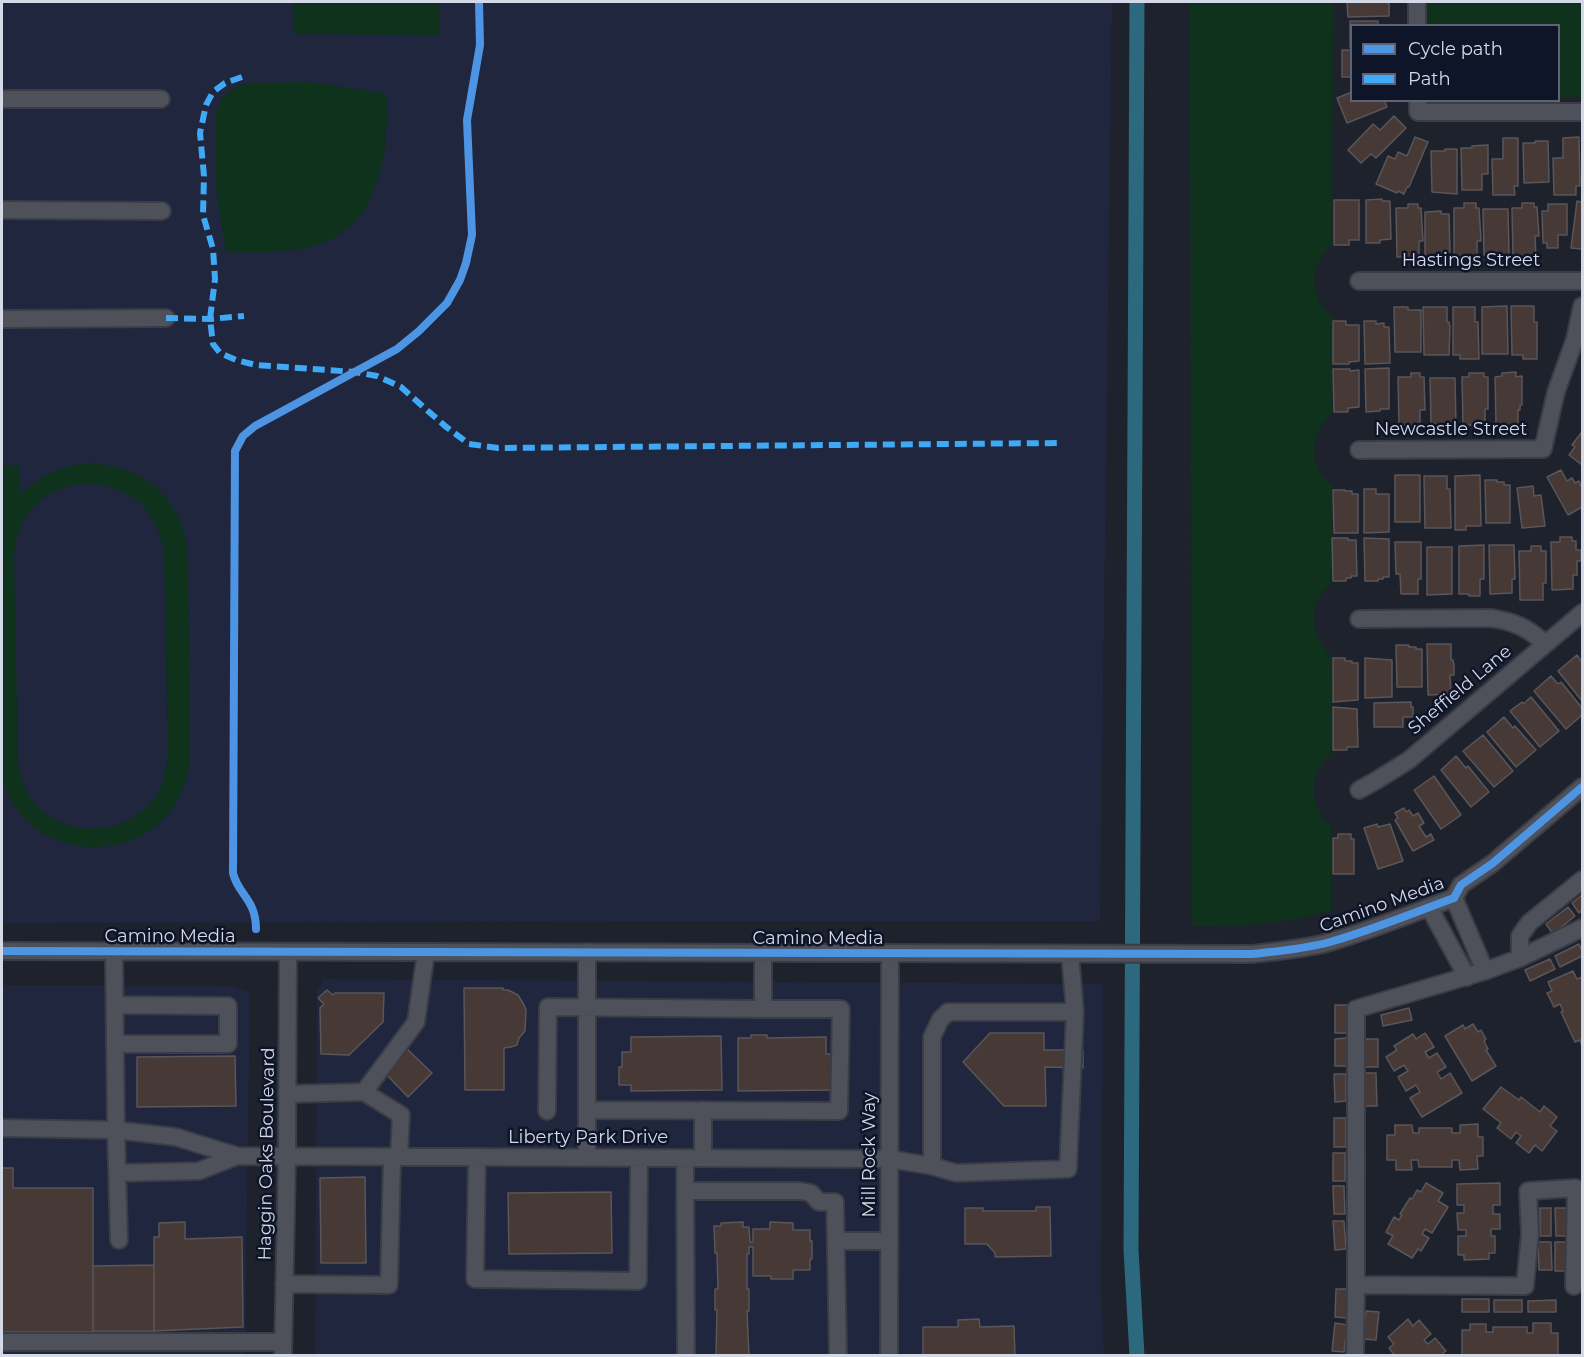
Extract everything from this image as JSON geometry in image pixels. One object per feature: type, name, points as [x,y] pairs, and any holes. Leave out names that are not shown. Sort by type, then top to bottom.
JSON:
[{"type":"street","points":[[1417,2],[1418,24]]},
{"type":"street","points":[[2,99],[161,99]]},
{"type":"street","points":[[1418,106],[1582,112]]},
{"type":"street","points":[[2,210],[162,210]]},
{"type":"street","name":"Hastings Street","points":[[1359,281],[1582,281]]},
{"type":"street","points":[[1576,359],[1575,339],[1582,306]]},
{"type":"street","points":[[2,319],[166,318]]},
{"type":"street","name":"Newcastle Street","points":[[1359,450],[1543,450],[1556,392],[1576,359]]},
{"type":"street","name":"Sheffield Lane","points":[[1359,790],[1409,760],[1582,613]]},
{"type":"street","points":[[1359,619],[1490,618],[1505,620],[1521,625],[1545,644]]},
{"type":"street","name":"Camino Media","points":[[2,951],[1231,955],[1290,950],[1328,943],[1357,934],[1454,898],[1461,885],[1493,863],[1582,787]]},
{"type":"street","points":[[1520,958],[1520,936],[1529,923],[1582,880]]},
{"type":"street","points":[[1454,898],[1485,971]]},
{"type":"street","points":[[1429,907],[1467,976]]},
{"type":"street","points":[[1354,1356],[1356,1009],[1485,971],[1520,958],[1582,928]]},
{"type":"street","points":[[364,1092],[416,1022],[426,951]]},
{"type":"street","points":[[114,952],[119,1240]]},
{"type":"street","name":"Haggin Oaks Boulevard","points":[[283,1349],[288,952]]},
{"type":"street","points":[[587,952],[587,1158]]},
{"type":"street","points":[[763,953],[763,1009]]},
{"type":"street","name":"Mill Rock Way","points":[[889,1356],[890,954]]},
{"type":"street","points":[[932,1166],[932,1036],[940,1020],[948,1012],[1074,1012],[1070,954]]},
{"type":"street","points":[[115,1005],[228,1006],[228,1044],[115,1044]]},
{"type":"street","points":[[546,1111],[548,1006],[841,1009],[839,1111],[587,1110]]},
{"type":"street","name":"Liberty Park Drive","points":[[237,1156],[890,1159],[932,1166],[956,1173],[1068,1169],[1074,1012]]},
{"type":"street","points":[[284,1284],[389,1285],[395,1157],[401,1115],[364,1092],[287,1094]]},
{"type":"street","points":[[703,1110],[703,1158]]},
{"type":"street","points":[[2,1128],[116,1130],[176,1137],[237,1156]]},
{"type":"street","points":[[117,1173],[199,1171],[237,1156]]},
{"type":"street","points":[[477,1157],[475,1279],[638,1281],[639,1158]]},
{"type":"street","points":[[686,1158],[686,1356]]},
{"type":"street","points":[[1356,1285],[1525,1286],[1530,1234],[1528,1191],[1576,1188],[1574,1286]]},
{"type":"street","points":[[686,1191],[800,1191],[811,1193],[819,1202],[835,1202],[838,1356]]},
{"type":"street","points":[[836,1242],[889,1242]]},
{"type":"street","points":[[2,1342],[23,1349],[283,1349]]},
{"type":"shaded area","points":[[2,2],[1112,2],[1100,921],[2,923]]},
{"type":"shaded area","points":[[324,979],[1103,984],[1101,1289],[1104,1355],[315,1356],[317,992]]},
{"type":"shaded area","points":[[2,985],[233,986],[250,992],[245,1355],[2,1356]]},
{"type":"green space","points":[[293,2],[440,2],[440,35],[293,34]]},
{"type":"green space","points":[[1190,2],[1333,2],[1332,245],[1319,262],[1314,281],[1319,300],[1332,317],[1332,413],[1319,430],[1314,449],[1318,469],[1332,486],[1332,582],[1319,599],[1314,618],[1318,638],[1332,655],[1331,754],[1318,771],[1314,790],[1318,810],[1331,827],[1331,911],[1283,921],[1248,925],[1192,926]]},
{"type":"green space","points":[[1427,2],[1582,2],[1582,97],[1560,98],[1560,24],[1427,24]]},
{"type":"green space","points":[[310,82],[383,93],[387,101],[385,151],[368,203],[355,222],[338,235],[319,244],[298,250],[275,252],[226,252],[215,183],[215,115],[221,99],[234,88],[245,83]]},
{"type":"green space","points":[[91,463],[118,468],[131,472],[152,484],[162,493],[178,516],[188,547],[190,762],[185,782],[174,807],[149,831],[125,842],[99,847],[73,845],[48,836],[27,821],[11,800],[2,774],[2,465],[19,465],[19,495],[52,472]],"holes":[[[88,483],[104,485],[130,495],[140,503],[155,524],[161,538],[164,553],[168,757],[161,787],[144,810],[128,820],[94,829],[59,822],[44,812],[31,799],[22,780],[18,760],[14,556],[21,526],[36,504],[46,496],[72,485]]]},
{"type":"building","points":[[1347,2],[1387,2],[1389,3],[1389,16],[1348,17]]},
{"type":"building","points":[[1350,21],[1378,21],[1378,24],[1350,24]]},
{"type":"building","points":[[1342,50],[1350,50],[1350,77],[1342,77]]},
{"type":"building","points":[[1350,93],[1350,102],[1385,102],[1387,107],[1347,123],[1337,98]]},
{"type":"building","points":[[1394,116],[1406,128],[1376,158],[1371,154],[1361,163],[1348,150],[1373,124],[1380,130]]},
{"type":"building","points":[[1415,137],[1428,142],[1404,194],[1376,184],[1388,156],[1395,159],[1398,152],[1407,156]]},
{"type":"building","points":[[1579,137],[1580,186],[1576,186],[1576,195],[1554,195],[1553,158],[1563,158],[1563,138]]},
{"type":"building","points":[[1503,138],[1518,138],[1518,186],[1514,186],[1515,195],[1493,195],[1492,159],[1503,159]]},
{"type":"building","points":[[1535,141],[1548,141],[1549,182],[1524,183],[1523,143],[1535,143]]},
{"type":"building","points":[[1488,145],[1488,174],[1482,174],[1482,190],[1462,190],[1461,148]]},
{"type":"building","points":[[1445,149],[1457,149],[1457,194],[1432,192],[1431,151],[1445,151]]},
{"type":"building","points":[[1382,199],[1382,201],[1390,201],[1391,239],[1380,240],[1380,243],[1366,243],[1366,200]]},
{"type":"building","points":[[1334,200],[1359,200],[1359,240],[1349,240],[1349,245],[1334,245]]},
{"type":"building","points":[[1577,201],[1582,202],[1582,249],[1571,248]]},
{"type":"building","points":[[1464,203],[1476,203],[1476,208],[1479,208],[1481,241],[1477,241],[1477,256],[1454,256],[1454,208],[1464,208]]},
{"type":"building","points":[[1522,203],[1534,203],[1534,207],[1537,207],[1539,236],[1535,236],[1536,257],[1513,256],[1512,208],[1522,208]]},
{"type":"building","points":[[1408,204],[1418,204],[1418,208],[1421,208],[1423,241],[1419,241],[1419,257],[1397,257],[1396,208],[1408,208]]},
{"type":"building","points":[[1548,204],[1567,204],[1567,235],[1558,235],[1558,248],[1547,248],[1547,243],[1543,243],[1542,211],[1548,211]]},
{"type":"building","points":[[1483,209],[1508,209],[1509,255],[1484,255]]},
{"type":"building","points":[[1441,211],[1441,214],[1449,214],[1450,252],[1439,254],[1439,256],[1425,256],[1425,212]]},
{"type":"building","points":[[1507,306],[1508,354],[1482,354],[1482,307]]},
{"type":"building","points":[[1511,306],[1534,306],[1534,322],[1537,322],[1537,359],[1523,359],[1523,355],[1512,355]]},
{"type":"building","points":[[1394,307],[1421,310],[1421,352],[1395,352]]},
{"type":"building","points":[[1423,307],[1447,307],[1447,322],[1450,327],[1449,355],[1424,355]]},
{"type":"building","points":[[1453,307],[1475,307],[1475,322],[1478,322],[1479,359],[1460,359],[1460,355],[1453,355]]},
{"type":"building","points":[[1333,321],[1346,321],[1346,325],[1359,325],[1359,361],[1349,362],[1349,364],[1333,364]]},
{"type":"building","points":[[1364,321],[1376,321],[1376,324],[1384,323],[1384,327],[1389,327],[1390,363],[1365,364]]},
{"type":"building","points":[[1389,368],[1389,409],[1366,412],[1365,369]]},
{"type":"building","points":[[1333,369],[1359,370],[1359,407],[1348,408],[1348,412],[1334,412]]},
{"type":"building","points":[[1516,372],[1516,377],[1522,376],[1522,405],[1518,410],[1518,425],[1496,425],[1495,377],[1502,376],[1502,373]]},
{"type":"building","points":[[1411,373],[1420,373],[1420,377],[1424,377],[1425,410],[1420,410],[1420,425],[1399,425],[1398,377],[1411,377]]},
{"type":"building","points":[[1469,373],[1484,373],[1484,377],[1488,377],[1488,409],[1485,409],[1485,425],[1463,425],[1462,377],[1469,377]]},
{"type":"building","points":[[1430,378],[1455,378],[1456,425],[1431,424]]},
{"type":"building","points":[[1581,433],[1582,465],[1569,455],[1575,447],[1572,445]]},
{"type":"building","points":[[1561,470],[1567,481],[1572,478],[1575,483],[1579,481],[1582,488],[1582,507],[1568,515],[1547,477]]},
{"type":"building","points":[[1395,475],[1420,475],[1420,522],[1395,522]]},
{"type":"building","points":[[1480,475],[1481,526],[1466,526],[1466,530],[1455,530],[1455,476]]},
{"type":"building","points":[[1424,476],[1447,476],[1447,489],[1450,489],[1451,528],[1425,528]]},
{"type":"building","points":[[1485,480],[1497,480],[1497,482],[1504,482],[1504,485],[1510,485],[1510,523],[1486,523]]},
{"type":"building","points":[[1533,486],[1534,496],[1541,495],[1545,526],[1522,528],[1517,488]]},
{"type":"building","points":[[1364,489],[1376,489],[1376,494],[1389,494],[1389,532],[1364,533]]},
{"type":"building","points":[[1333,490],[1352,491],[1352,494],[1358,494],[1358,533],[1334,533]]},
{"type":"building","points":[[1560,537],[1572,537],[1572,541],[1576,541],[1576,550],[1581,550],[1581,561],[1577,561],[1577,575],[1573,575],[1573,589],[1552,590],[1551,542],[1560,542]]},
{"type":"building","points":[[1332,538],[1356,540],[1357,576],[1346,578],[1346,581],[1333,581]]},
{"type":"building","points":[[1364,538],[1389,539],[1389,577],[1383,577],[1378,581],[1365,581]]},
{"type":"building","points":[[1395,542],[1421,542],[1421,579],[1418,579],[1418,594],[1401,594],[1400,574],[1396,574]]},
{"type":"building","points":[[1484,545],[1484,579],[1480,579],[1480,596],[1459,594],[1459,546]]},
{"type":"building","points":[[1489,545],[1514,545],[1515,579],[1512,579],[1512,593],[1490,594]]},
{"type":"building","points":[[1531,546],[1541,546],[1541,551],[1546,551],[1546,583],[1543,583],[1543,600],[1520,600],[1519,551],[1531,551]]},
{"type":"building","points":[[1427,547],[1452,547],[1452,594],[1427,595]]},
{"type":"building","points":[[1427,644],[1451,644],[1454,675],[1450,675],[1451,694],[1428,695]]},
{"type":"building","points":[[1396,645],[1409,645],[1409,647],[1422,649],[1422,687],[1397,687]]},
{"type":"building","points":[[1577,655],[1582,662],[1582,701],[1558,671]]},
{"type":"building","points":[[1333,658],[1345,658],[1345,661],[1358,663],[1358,700],[1333,702]]},
{"type":"building","points":[[1365,658],[1392,660],[1392,697],[1365,698]]},
{"type":"building","points":[[1551,676],[1558,684],[1561,682],[1582,708],[1582,715],[1566,729],[1534,691]]},
{"type":"building","points":[[1531,697],[1559,731],[1540,747],[1510,711]]},
{"type":"building","points":[[1411,702],[1413,717],[1403,717],[1403,727],[1374,727],[1374,703]]},
{"type":"building","points":[[1333,707],[1357,709],[1358,747],[1333,750]]},
{"type":"building","points":[[1504,717],[1536,750],[1516,767],[1487,732]]},
{"type":"building","points":[[1483,735],[1513,771],[1494,787],[1463,751]]},
{"type":"building","points":[[1456,756],[1466,768],[1468,766],[1489,792],[1471,807],[1441,770]]},
{"type":"building","points":[[1434,776],[1461,815],[1441,829],[1414,790]]},
{"type":"building","points":[[1404,808],[1406,812],[1409,810],[1413,816],[1418,813],[1424,823],[1419,826],[1426,837],[1431,834],[1434,840],[1413,851],[1395,820],[1398,818],[1395,813]]},
{"type":"building","points":[[1377,824],[1378,827],[1390,824],[1403,861],[1378,869],[1364,828]]},
{"type":"building","points":[[1338,834],[1351,834],[1351,839],[1354,839],[1354,874],[1333,874],[1333,838],[1338,838]]},
{"type":"building","points":[[1582,895],[1582,910],[1579,913],[1572,903]]},
{"type":"building","points":[[1568,907],[1575,916],[1553,934],[1546,924]]},
{"type":"building","points":[[1579,944],[1582,956],[1560,967],[1555,956]]},
{"type":"building","points":[[1550,959],[1555,969],[1530,981],[1525,970]]},
{"type":"building","points":[[1573,971],[1577,979],[1582,977],[1582,1046],[1580,1040],[1575,1042],[1561,1012],[1563,1011],[1560,1004],[1554,1007],[1547,993],[1552,991],[1548,982]]},
{"type":"building","points":[[464,988],[503,988],[503,990],[518,995],[526,1010],[525,1031],[517,1045],[504,1048],[504,1090],[465,1090]]},
{"type":"building","points":[[327,990],[333,995],[335,993],[384,993],[383,1022],[349,1055],[321,1054],[320,1008],[324,1004],[318,998]]},
{"type":"building","points":[[1335,1005],[1347,1005],[1347,1033],[1335,1033]]},
{"type":"building","points":[[1409,1008],[1412,1020],[1383,1026],[1381,1015]]},
{"type":"building","points":[[1473,1024],[1478,1032],[1481,1030],[1486,1039],[1484,1041],[1488,1049],[1486,1050],[1496,1066],[1472,1081],[1445,1036],[1463,1025],[1465,1029]]},
{"type":"building","points":[[990,1033],[1044,1033],[1044,1050],[1083,1050],[1083,1068],[1045,1067],[1046,1106],[1004,1106],[963,1062]]},
{"type":"building","points":[[1425,1033],[1434,1047],[1425,1052],[1429,1058],[1437,1053],[1446,1067],[1437,1072],[1441,1079],[1450,1073],[1462,1093],[1422,1117],[1410,1098],[1420,1092],[1416,1085],[1406,1091],[1398,1077],[1408,1071],[1404,1065],[1394,1071],[1386,1057],[1397,1050],[1394,1046],[1413,1034],[1416,1039]]},
{"type":"building","points":[[751,1035],[767,1035],[767,1038],[826,1037],[826,1054],[831,1054],[831,1069],[836,1069],[836,1090],[738,1091],[738,1038],[751,1038]]},
{"type":"building","points":[[721,1036],[722,1090],[631,1091],[631,1085],[619,1085],[622,1052],[631,1052],[631,1037]]},
{"type":"building","points":[[1347,1038],[1347,1066],[1335,1066],[1335,1039]]},
{"type":"building","points":[[1365,1039],[1378,1039],[1378,1067],[1365,1067]]},
{"type":"building","points":[[406,1048],[432,1073],[408,1097],[383,1071]]},
{"type":"building","points":[[235,1056],[236,1106],[137,1107],[137,1057]]},
{"type":"building","points":[[1365,1073],[1376,1073],[1377,1106],[1365,1106]]},
{"type":"building","points":[[1334,1074],[1346,1074],[1346,1101],[1335,1102]]},
{"type":"building","points":[[1501,1087],[1519,1100],[1521,1097],[1540,1112],[1544,1106],[1557,1117],[1550,1126],[1557,1131],[1542,1151],[1535,1145],[1529,1153],[1516,1143],[1521,1136],[1516,1132],[1511,1139],[1497,1128],[1501,1123],[1483,1109]]},
{"type":"building","points":[[1334,1118],[1346,1118],[1346,1147],[1334,1147]]},
{"type":"building","points":[[1478,1124],[1478,1137],[1483,1137],[1483,1156],[1477,1156],[1478,1169],[1460,1170],[1459,1160],[1452,1160],[1452,1167],[1419,1167],[1418,1160],[1411,1160],[1412,1170],[1396,1170],[1396,1160],[1387,1160],[1387,1135],[1395,1135],[1395,1125],[1412,1125],[1413,1133],[1419,1133],[1419,1128],[1452,1128],[1452,1133],[1460,1133],[1460,1125]]},
{"type":"building","points":[[1333,1153],[1345,1153],[1345,1181],[1333,1181]]},
{"type":"building","points":[[2,1168],[13,1168],[13,1188],[93,1188],[93,1332],[2,1332]]},
{"type":"building","points":[[365,1177],[366,1263],[321,1263],[320,1178]]},
{"type":"building","points":[[1426,1183],[1443,1193],[1438,1201],[1448,1207],[1432,1233],[1425,1229],[1422,1234],[1429,1238],[1421,1251],[1418,1249],[1412,1258],[1388,1244],[1393,1236],[1386,1232],[1394,1217],[1399,1220],[1410,1198],[1412,1199],[1417,1190],[1421,1192]]},
{"type":"building","points":[[1500,1183],[1500,1205],[1493,1205],[1493,1214],[1500,1214],[1500,1229],[1491,1229],[1491,1236],[1495,1236],[1495,1253],[1489,1253],[1489,1259],[1464,1260],[1464,1255],[1458,1255],[1458,1236],[1466,1236],[1466,1230],[1458,1230],[1457,1213],[1464,1213],[1464,1205],[1457,1205],[1457,1184]]},
{"type":"building","points":[[1333,1186],[1344,1186],[1345,1214],[1334,1214]]},
{"type":"building","points":[[611,1192],[612,1253],[509,1254],[508,1193]]},
{"type":"building","points":[[1036,1207],[1050,1207],[1051,1256],[995,1257],[995,1253],[987,1244],[965,1244],[965,1208],[983,1208],[983,1211],[1036,1211]]},
{"type":"building","points":[[1540,1208],[1551,1208],[1551,1236],[1540,1236]]},
{"type":"building","points":[[1555,1208],[1567,1208],[1567,1236],[1556,1236]]},
{"type":"building","points":[[1333,1221],[1344,1221],[1346,1249],[1335,1250]]},
{"type":"building","points":[[185,1222],[185,1239],[242,1237],[243,1327],[154,1331],[154,1237],[159,1237],[159,1223]]},
{"type":"building","points":[[743,1222],[743,1227],[749,1227],[750,1242],[753,1242],[753,1229],[770,1229],[770,1222],[793,1223],[793,1230],[810,1230],[812,1259],[810,1259],[810,1270],[793,1270],[793,1279],[753,1276],[753,1247],[749,1247],[747,1289],[749,1289],[749,1311],[747,1311],[749,1356],[716,1356],[715,1289],[718,1289],[714,1226],[721,1226],[721,1223]]},
{"type":"building","points":[[1538,1242],[1551,1242],[1552,1270],[1539,1270]]},
{"type":"building","points":[[1555,1242],[1567,1242],[1568,1271],[1555,1271]]},
{"type":"building","points":[[154,1265],[154,1331],[93,1331],[93,1266]]},
{"type":"building","points":[[1336,1289],[1348,1289],[1347,1318],[1335,1317]]},
{"type":"building","points":[[1462,1299],[1489,1299],[1489,1312],[1462,1312]]},
{"type":"building","points":[[1494,1300],[1522,1300],[1522,1312],[1494,1312]]},
{"type":"building","points":[[1556,1300],[1556,1312],[1528,1312],[1528,1301]]},
{"type":"building","points":[[1366,1311],[1379,1312],[1376,1340],[1363,1339]]},
{"type":"building","points":[[979,1319],[980,1327],[1014,1326],[1015,1356],[923,1356],[923,1327],[958,1327],[958,1320]]},
{"type":"building","points":[[1408,1319],[1413,1326],[1419,1320],[1431,1334],[1424,1340],[1428,1344],[1435,1338],[1446,1351],[1443,1353],[1445,1356],[1395,1356],[1389,1348],[1394,1344],[1388,1337]]},
{"type":"building","points":[[1335,1323],[1347,1325],[1344,1352],[1332,1351]]},
{"type":"building","points":[[1533,1323],[1551,1323],[1551,1333],[1558,1333],[1558,1356],[1462,1356],[1462,1330],[1470,1330],[1470,1324],[1486,1324],[1486,1332],[1493,1332],[1493,1327],[1527,1327],[1527,1333],[1533,1333]]},
{"type":"waterway","points":[[1137,2],[1131,1250],[1137,1356]]},
{"type":"marked path","points":[[242,77],[225,83],[213,92],[206,105],[200,133],[204,176],[203,215],[213,249],[215,279],[210,319],[213,344],[220,353],[256,365],[355,372],[377,376],[401,387],[469,444],[498,448],[1061,443]]},
{"type":"marked path","points":[[166,318],[210,319],[244,316]]},
{"type":"cycle path","points":[[256,929],[253,911],[233,873],[235,451],[243,436],[255,426],[397,349],[447,303],[460,280],[472,235],[467,120],[480,45],[479,2]]},
{"type":"cycle path","points":[[2,951],[1252,954],[1330,942],[1454,898],[1461,885],[1493,863],[1582,787]]}]
